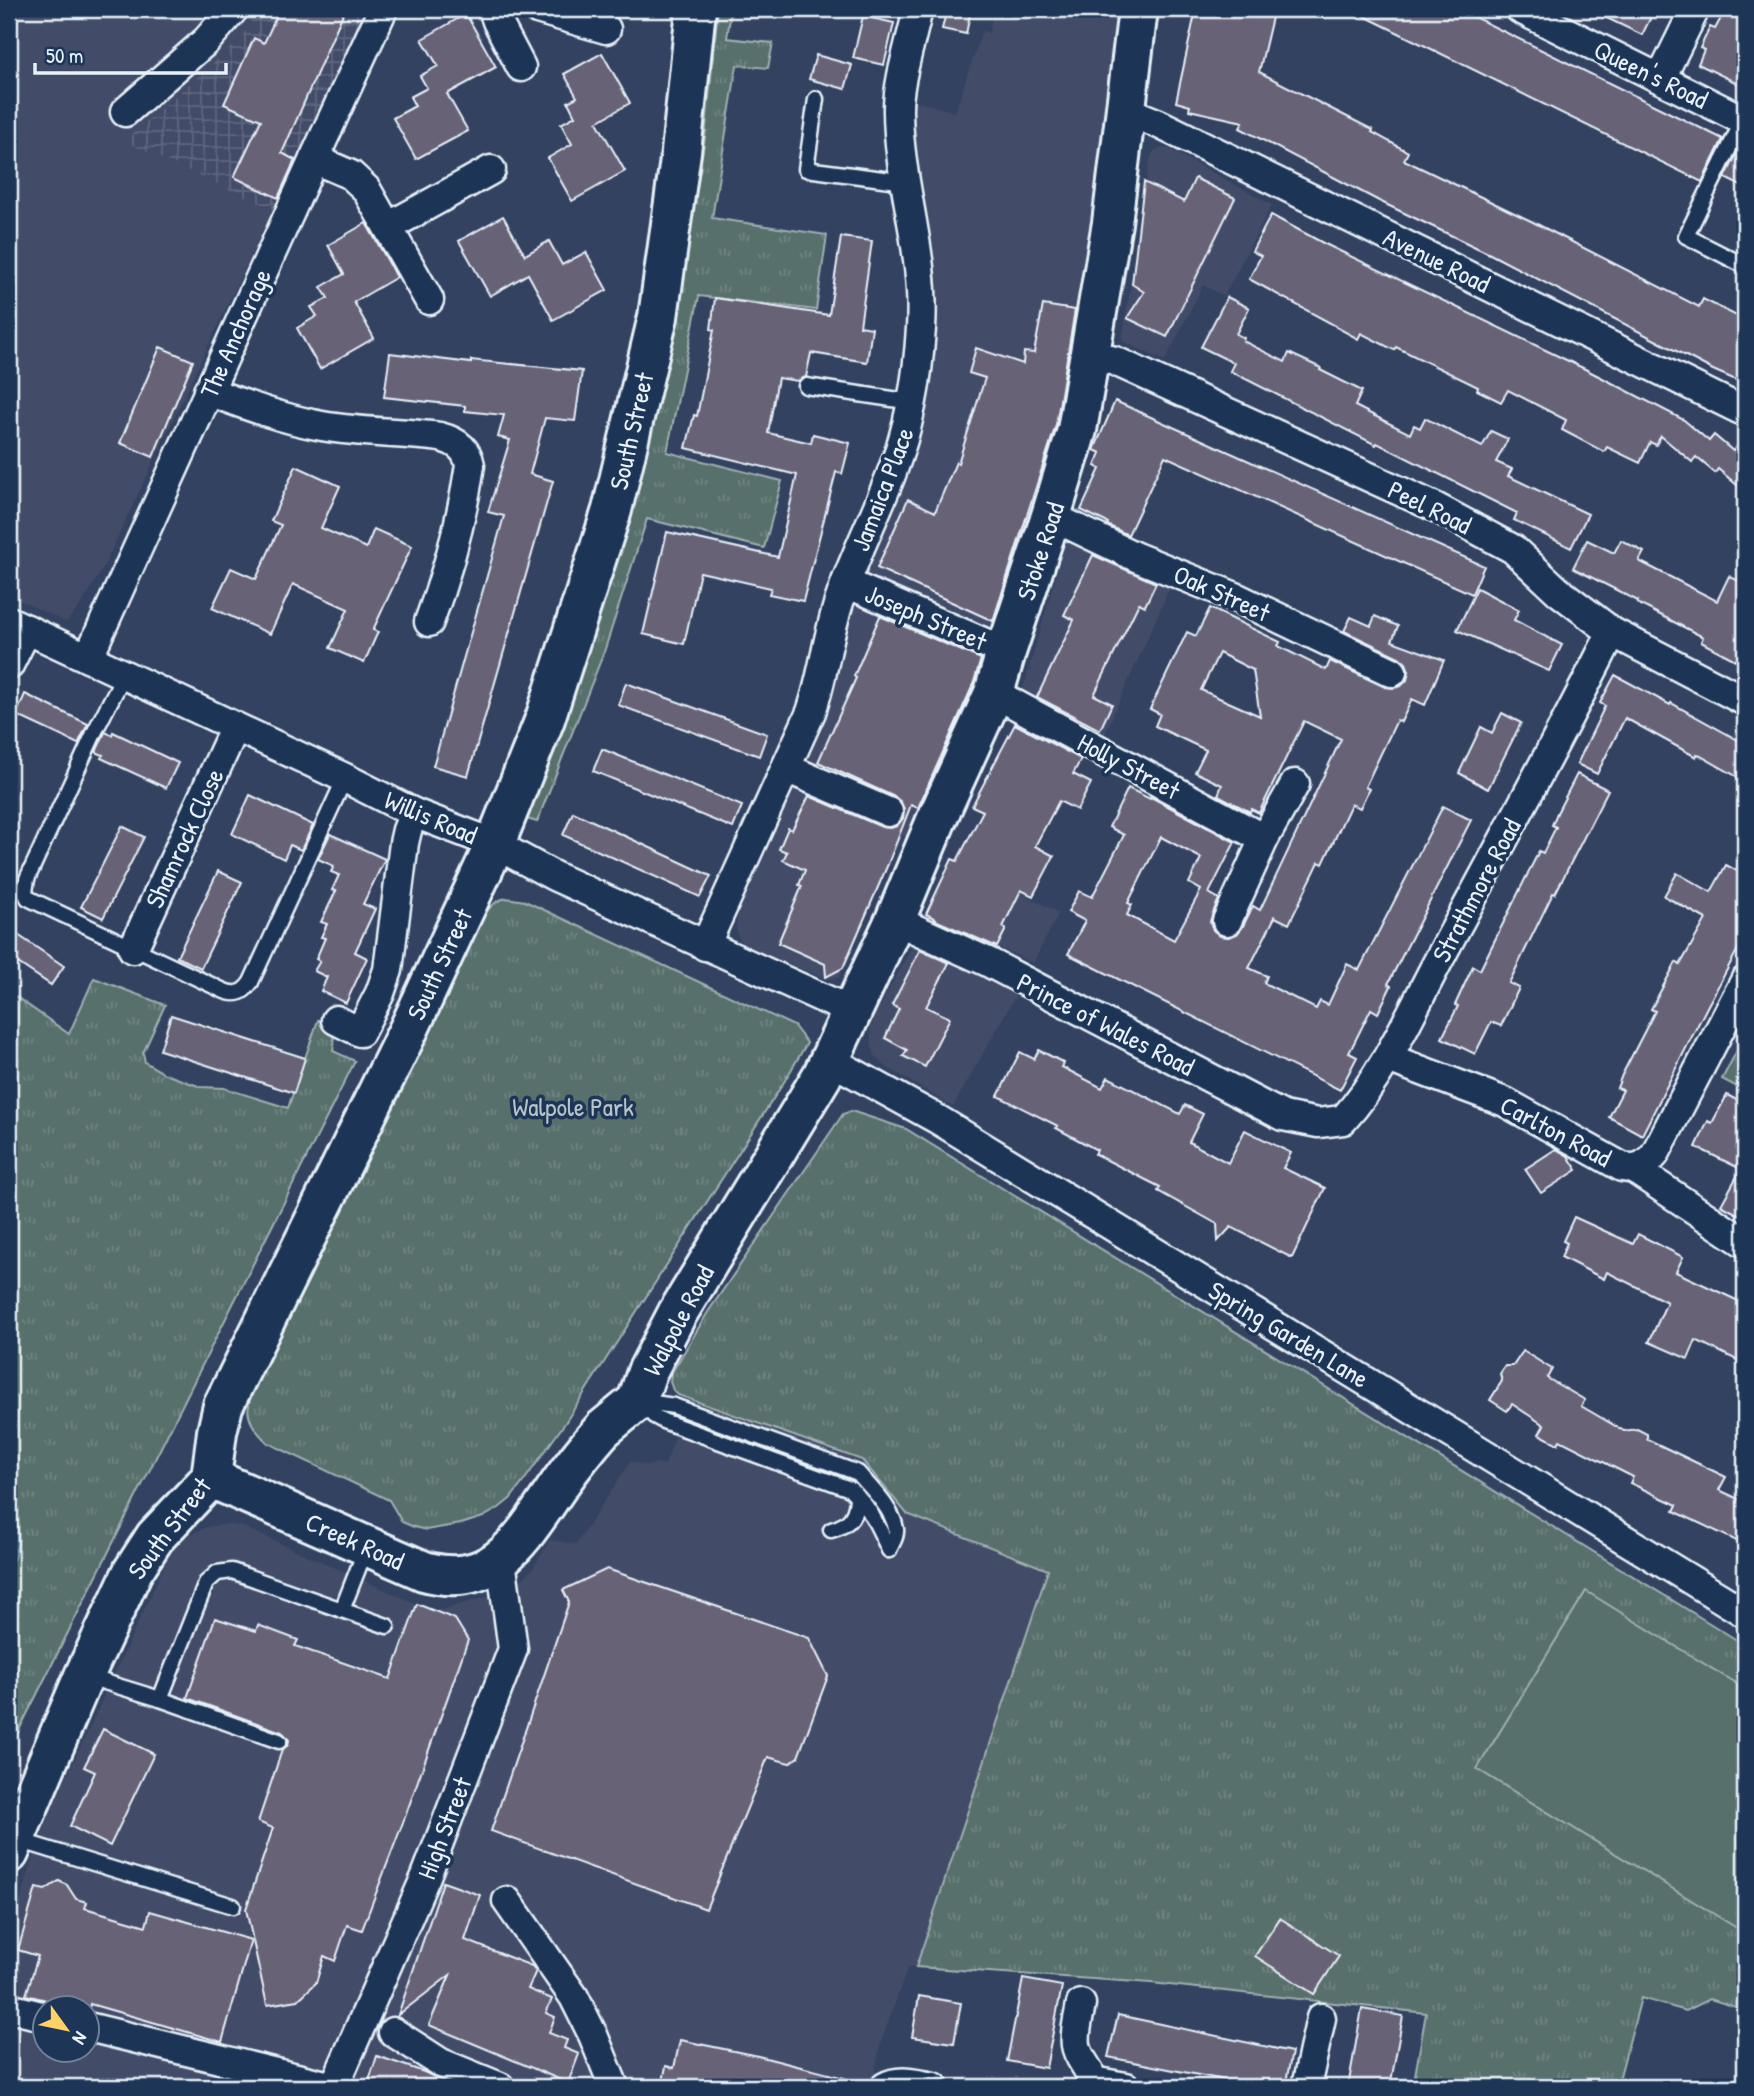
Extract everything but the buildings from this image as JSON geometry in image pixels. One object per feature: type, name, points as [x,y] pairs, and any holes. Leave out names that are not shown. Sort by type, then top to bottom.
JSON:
[{"type":"street","points":[[125,111],[206,41],[234,9]]},
{"type":"street","name":"The Anchorage","points":[[88,658],[383,9]]},
{"type":"street","points":[[494,9],[497,21],[521,67]]},
{"type":"street","points":[[537,9],[606,29]]},
{"type":"street","name":"South Street","points":[[11,1846],[84,1676],[133,1571],[155,1537],[211,1478],[223,1406],[408,1031],[495,844],[545,719],[612,510],[658,317],[696,9]]},
{"type":"street","name":"Jamaica Place","points":[[705,946],[817,695],[833,621],[892,474],[912,402],[920,346],[922,294],[900,150],[898,109],[918,9]]},
{"type":"street","name":"Stoke Road","points":[[830,1060],[994,694],[1077,429],[1112,223],[1138,9]]},
{"type":"street","name":"Queen's Road","points":[[1520,9],[1744,120]]},
{"type":"street","points":[[1661,78],[1695,9]]},
{"type":"street","name":"Avenue Road","points":[[1127,111],[1159,124],[1745,412]]},
{"type":"street","points":[[314,159],[358,179],[372,197],[429,300]]},
{"type":"street","points":[[388,227],[491,170]]},
{"type":"street","name":"Peel Road","points":[[1091,355],[1115,361],[1446,513],[1513,549],[1558,591],[1612,632],[1745,701]]},
{"type":"street","points":[[208,391],[306,423],[364,432],[440,437],[449,439],[464,449],[470,465],[454,547],[429,610]]},
{"type":"street","name":"Oak Street","points":[[1051,516],[1136,557],[1233,596],[1392,672]]},
{"type":"street","name":"Joseph Street","points":[[846,583],[1006,652]]},
{"type":"street","points":[[9,665],[18,625]]},
{"type":"street","name":"Willis Road","points":[[18,625],[414,813],[495,844],[554,876],[853,1012]]},
{"type":"street","name":"Strathmore Road","points":[[1318,1123],[1343,1120],[1359,1102],[1388,1058],[1612,632]]},
{"type":"street","name":"Holly Street","points":[[994,694],[1264,839]]},
{"type":"street","name":"Shamrock Close","points":[[133,949],[235,727]]},
{"type":"street","points":[[786,768],[888,812]]},
{"type":"street","points":[[1227,921],[1264,839],[1295,784]]},
{"type":"street","points":[[349,1034],[380,993],[388,970],[403,852],[407,830],[414,813]]},
{"type":"street","name":"Prince of Wales Road","points":[[895,920],[988,962],[1283,1116],[1318,1123]]},
{"type":"street","name":"Carlton Road","points":[[1388,1058],[1505,1102],[1622,1167],[1634,1169],[1646,1165],[1655,1154],[1745,981]]},
{"type":"street","name":"Walpole Road","points":[[501,1560],[523,1538],[591,1443],[603,1429],[637,1401],[647,1372],[677,1314],[830,1060]]},
{"type":"street","name":"Spring Garden Lane","points":[[830,1060],[949,1126],[1745,1613]]},
{"type":"street","points":[[1634,1169],[1745,1243]]},
{"type":"street","name":"Creek Road","points":[[211,1478],[424,1571],[446,1577],[473,1573],[501,1560]]},
{"type":"street","name":"High Street","points":[[334,2087],[426,1876],[513,1649],[501,1560]]},
{"type":"street","points":[[522,1908],[574,1997],[614,2087]]},
{"type":"street","points":[[1081,2004],[1075,2043],[1089,2070],[1092,2084],[1126,2087]]},
{"type":"street","points":[[9,2008],[32,2014]]},
{"type":"street","points":[[1306,2087],[1321,2018]]},
{"type":"street","points":[[102,2030],[334,2087]]},
{"type":"street","points":[[393,2032],[441,2063],[500,2087]]},
{"type":"street","points":[[885,2087],[902,2082],[934,2087]]},
{"type":"lane","points":[[817,99],[806,169],[906,182]]},
{"type":"lane","points":[[1744,120],[1686,236],[1745,266]]},
{"type":"lane","points":[[806,386],[912,402]]},
{"type":"lane","points":[[124,675],[95,731],[24,889],[31,900],[133,949],[230,994],[239,994],[251,982],[345,778]]},
{"type":"lane","points":[[637,1401],[674,1406],[858,1473],[879,1496],[896,1527],[895,1538],[889,1550],[872,1513],[850,1489],[663,1421],[637,1401]]},
{"type":"lane","points":[[831,1530],[842,1527],[853,1518],[857,1495]]},
{"type":"lane","points":[[342,1610],[367,1546]]},
{"type":"lane","points":[[160,1699],[206,1583],[217,1573],[232,1570],[387,1626]]},
{"type":"lane","points":[[84,1676],[160,1699],[279,1741]]},
{"type":"lane","points":[[11,1846],[233,1906]]},
{"type":"shaded area","points":[[9,9],[256,9],[242,38],[125,141],[273,209],[105,564],[77,610],[66,622],[9,595]]},
{"type":"shaded area","points":[[256,9],[366,9],[273,209],[124,141],[242,38]]},
{"type":"shaded area","points":[[994,9],[1121,9],[1080,355],[984,686],[912,837],[903,836],[882,878],[839,978],[826,979],[744,945],[737,934],[736,925],[739,912],[823,725],[853,602],[934,332],[934,266],[914,156],[911,100],[955,112],[982,31],[989,33]]},
{"type":"shaded area","points":[[1160,148],[1169,149],[1272,205],[1224,296],[1203,285],[1165,361],[1122,341],[1150,159],[1154,151]]},
{"type":"shaded area","points":[[1067,538],[1172,583],[1103,738],[1022,692]]},
{"type":"shaded area","points":[[953,857],[1059,913],[1033,963],[926,914]]},
{"type":"shaded area","points":[[914,943],[1016,995],[953,1107],[885,1066],[876,1057],[872,1047],[870,1028],[874,1017]]},
{"type":"shaded area","points":[[689,1400],[717,1407],[862,1460],[907,1514],[1048,1570],[916,1967],[908,1967],[880,2045],[872,2087],[9,2087],[9,1935],[53,1806],[173,1547],[179,1540],[207,1527],[227,1524],[241,1526],[437,1611],[490,1596],[522,1579],[533,1568],[550,1540],[576,1544],[631,1461],[648,1466],[657,1463],[665,1465]]},
{"type":"green space","points":[[718,9],[731,11],[727,38],[773,43],[768,68],[737,65],[712,218],[827,235],[816,310],[699,296],[667,452],[782,481],[764,548],[647,519],[604,652],[537,822],[527,819],[593,634],[615,560],[681,283],[705,137]]},
{"type":"green space","name":"Walpole Park","points":[[506,898],[525,901],[794,1026],[807,1043],[565,1423],[521,1485],[510,1499],[483,1517],[426,1530],[402,1522],[389,1500],[268,1443],[252,1423],[248,1407],[254,1389],[478,926],[492,905]]},
{"type":"green space","points":[[94,978],[165,1005],[143,1053],[145,1062],[165,1074],[201,1087],[224,1088],[288,1108],[318,1020],[332,1032],[333,1051],[355,1061],[9,1750],[9,992],[69,1034]]},
{"type":"green space","points":[[1745,1035],[1745,1091],[1722,1079]]},
{"type":"green space","points":[[851,1111],[906,1129],[1745,1645],[1745,2014],[1742,2009],[1710,1999],[1686,2011],[1641,1998],[1617,2087],[1413,2087],[1426,2013],[1151,1983],[916,1967],[1048,1570],[907,1514],[862,1460],[678,1395],[670,1382],[671,1374],[708,1312],[843,1114]]},
{"type":"green space","points":[[1586,1591],[1745,1689],[1745,1933],[1477,1769]]},
{"type":"water","points":[[9,1501],[16,1518],[18,1543],[9,1567]]}]
